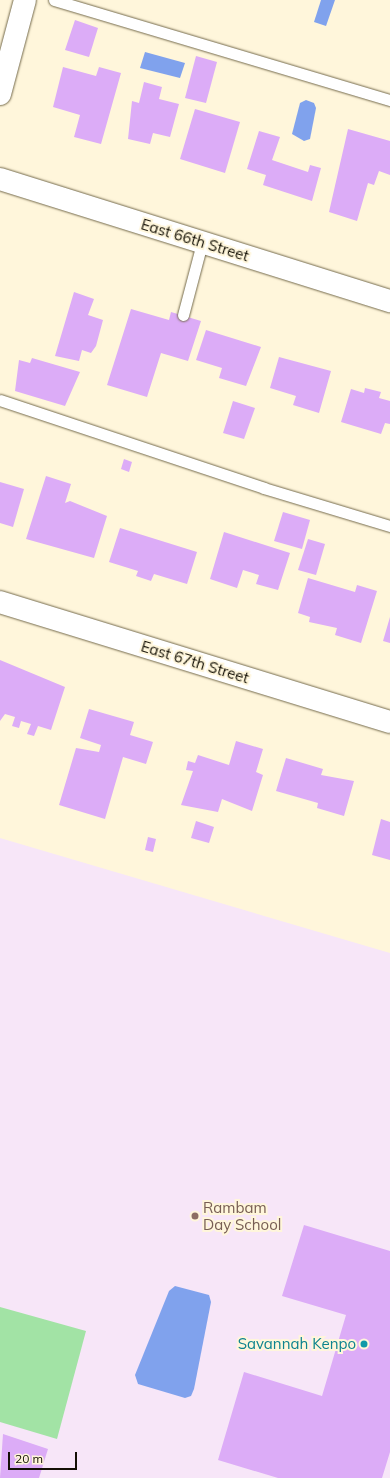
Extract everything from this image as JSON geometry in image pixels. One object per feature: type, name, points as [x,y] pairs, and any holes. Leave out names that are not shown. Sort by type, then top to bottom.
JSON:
[{"type":"street","points":[[0,94],[25,0]]},
{"type":"street","name":"East 66th Street","points":[[0,179],[390,301]]},
{"type":"street","name":"East 67th Street","points":[[0,602],[390,722]]},
{"type":"lane","points":[[54,0],[390,100]]},
{"type":"lane","points":[[183,315],[202,242]]},
{"type":"lane","points":[[0,400],[264,488],[390,526]]},
{"type":"shaded area","name":"Rambam Day School","points":[[0,838],[390,953],[390,1478],[0,1478]]},
{"type":"green space","points":[[0,1307],[86,1331],[57,1439],[0,1422]]},
{"type":"water","points":[[321,0],[335,0],[326,26],[314,22]]},
{"type":"water","points":[[145,52],[185,63],[180,78],[140,68]]},
{"type":"water","points":[[306,100],[314,103],[316,108],[310,139],[304,141],[292,134],[300,103]]},
{"type":"water","points":[[175,1286],[209,1295],[211,1302],[194,1389],[191,1396],[185,1398],[138,1384],[135,1375],[169,1291]]},
{"type":"building","points":[[75,20],[98,28],[89,57],[65,50]]},
{"type":"building","points":[[196,56],[217,62],[206,103],[185,98]]},
{"type":"building","points":[[63,67],[96,76],[99,67],[121,73],[101,144],[74,137],[80,115],[53,107]]},
{"type":"building","points":[[144,82],[162,87],[159,99],[179,104],[170,137],[153,133],[150,144],[128,139],[132,101],[139,103]]},
{"type":"building","points":[[195,109],[240,122],[225,173],[180,159]]},
{"type":"building","points":[[348,129],[390,141],[390,175],[379,171],[374,185],[368,183],[357,221],[329,212]]},
{"type":"building","points":[[259,131],[280,137],[272,160],[308,172],[310,165],[321,168],[312,201],[263,185],[266,175],[247,169]]},
{"type":"building","points":[[74,292],[94,299],[88,315],[103,320],[96,346],[91,353],[82,350],[79,361],[55,356]]},
{"type":"building","points":[[131,309],[169,320],[171,312],[201,321],[188,361],[161,353],[147,397],[107,385]]},
{"type":"building","points":[[206,330],[261,347],[246,386],[219,378],[222,368],[196,360]]},
{"type":"building","points":[[279,357],[331,371],[319,413],[293,405],[296,396],[270,388]]},
{"type":"building","points":[[32,358],[80,372],[65,406],[15,391],[19,360],[30,363]]},
{"type":"building","points":[[365,388],[381,392],[379,398],[390,401],[390,424],[385,423],[381,434],[341,422],[351,389],[364,393]]},
{"type":"building","points":[[233,401],[255,408],[244,439],[223,433]]},
{"type":"building","points":[[124,459],[132,462],[129,472],[121,469]]},
{"type":"building","points":[[46,476],[71,484],[65,503],[70,501],[107,516],[94,558],[26,539]]},
{"type":"building","points":[[0,482],[24,489],[13,527],[0,523]]},
{"type":"building","points":[[283,512],[310,520],[302,549],[274,541]]},
{"type":"building","points":[[120,528],[197,552],[187,584],[154,574],[151,581],[136,576],[138,571],[109,562]]},
{"type":"building","points":[[224,532],[290,553],[278,590],[256,584],[259,575],[243,570],[237,588],[210,579]]},
{"type":"building","points":[[308,539],[325,544],[316,575],[298,570]]},
{"type":"building","points":[[308,578],[355,592],[357,585],[377,591],[361,643],[335,635],[337,628],[309,622],[310,617],[298,613]]},
{"type":"building","points":[[390,617],[390,643],[383,641]]},
{"type":"building","points":[[0,660],[65,687],[51,730],[38,726],[34,736],[27,734],[31,724],[21,721],[19,728],[12,726],[15,717],[5,714],[0,721]]},
{"type":"building","points":[[89,709],[134,722],[130,735],[153,742],[146,764],[123,757],[105,819],[59,805],[76,748],[99,752],[101,745],[80,738]]},
{"type":"building","points":[[236,741],[263,749],[256,772],[263,775],[252,811],[222,799],[218,812],[181,805],[193,771],[186,770],[188,761],[195,763],[198,755],[229,765]]},
{"type":"building","points":[[286,758],[323,769],[321,775],[354,781],[344,816],[317,808],[318,803],[276,791]]},
{"type":"building","points":[[381,819],[390,822],[390,860],[372,855]]},
{"type":"building","points":[[196,821],[214,827],[209,843],[191,838]]},
{"type":"building","points":[[148,837],[156,839],[153,852],[145,850]]},
{"type":"building","name":"Savannah Kenpo","points":[[304,1225],[390,1251],[390,1452],[382,1478],[278,1478],[218,1460],[244,1372],[322,1396],[346,1315],[282,1296]]},
{"type":"building","points":[[3,1434],[48,1449],[39,1478],[0,1478]]},
{"type":"place","name":"Rambam Day School","points":[[195,1216]]},
{"type":"place","name":"Savannah Kenpo","points":[[364,1344]]}]
